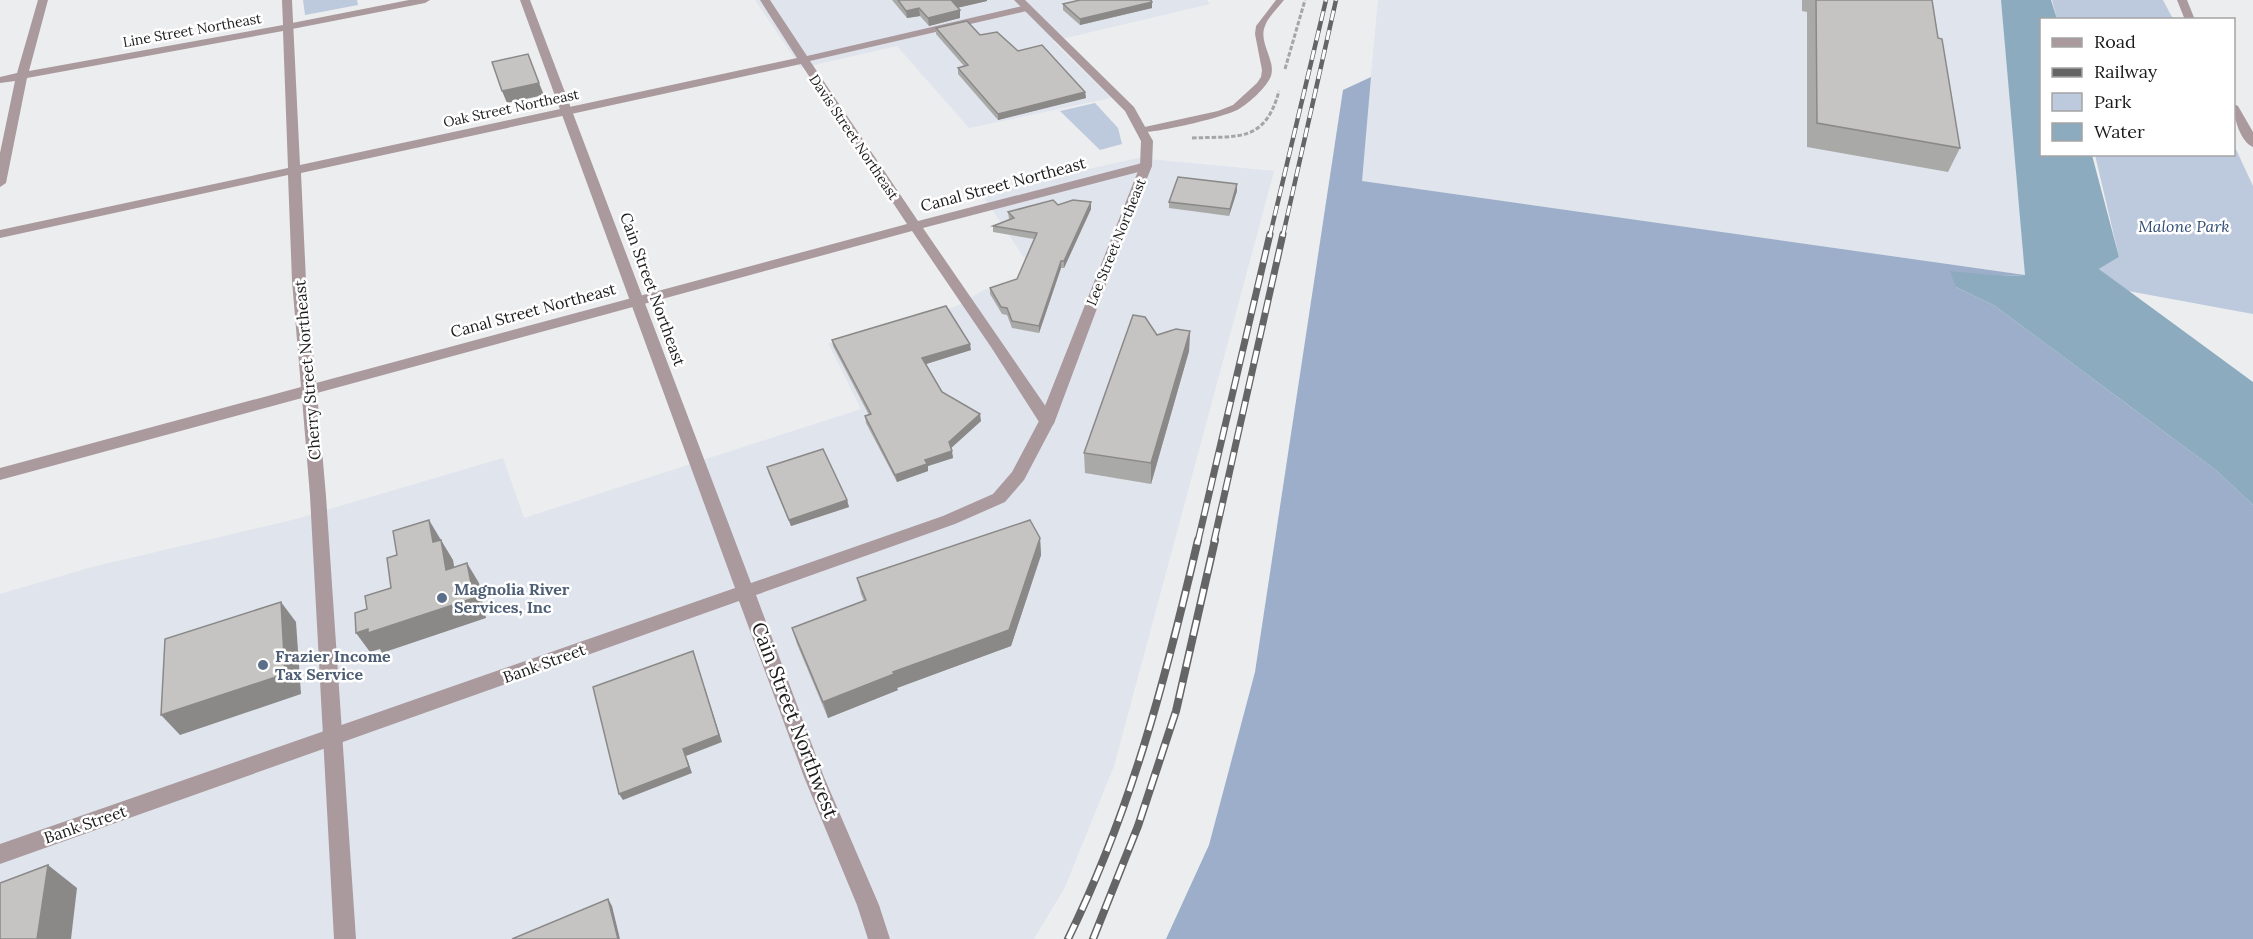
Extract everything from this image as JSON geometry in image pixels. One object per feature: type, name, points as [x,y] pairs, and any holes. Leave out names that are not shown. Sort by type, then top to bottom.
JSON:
[{"type":"street","points":[[0,183],[22,76],[43,0]]},
{"type":"street","name":"Cherry Street Northeast","points":[[287,0],[299,281],[318,496],[345,939]]},
{"type":"street","name":"Line Street Northeast","points":[[0,80],[425,0]]},
{"type":"street","name":"Cain Street Northeast","points":[[525,0],[746,591]]},
{"type":"street","name":"Davis Street Northeast","points":[[765,0],[802,60],[1047,421]]},
{"type":"street","points":[[2182,0],[2189,18]]},
{"type":"street","name":"Oak Street Northeast","points":[[0,234],[802,60],[1023,4]]},
{"type":"street","name":"Lee Street Northeast","points":[[1023,4],[1130,109],[1147,141],[1146,166],[1047,421]]},
{"type":"street","points":[[2235,110],[2253,143]]},
{"type":"street","name":"Canal Street Northeast","points":[[0,474],[1059,187],[1146,166]]},
{"type":"street","name":"Bank Street","points":[[0,854],[332,739],[948,520],[999,498],[1018,476],[1047,421]]},
{"type":"street","name":"Cain Street Northwest","points":[[746,591],[814,777],[845,849],[879,939]]},
{"type":"lane","points":[[1143,130],[1221,113],[1236,107],[1260,85],[1266,77],[1267,70],[1259,34],[1260,26],[1279,0]]},
{"type":"shaded area","points":[[755,0],[1207,0],[1210,4],[1053,41],[1111,98],[969,128],[897,46],[801,68]]},
{"type":"shaded area","points":[[1378,0],[2001,0],[2012,71],[2025,275],[1361,181]]},
{"type":"shaded area","points":[[1371,77],[1362,181],[2025,275],[2003,276],[1956,287],[1995,306],[2217,471],[2253,505],[2253,939],[1166,939],[1209,845],[1255,672],[1343,90]]},
{"type":"shaded area","points":[[1138,158],[1274,171],[1114,766],[1065,887],[1034,939],[0,939],[0,594],[92,567],[296,519],[503,458],[524,518],[861,409],[828,343],[957,306],[984,290],[1035,274],[981,193]]},
{"type":"green space","points":[[303,0],[357,0],[358,5],[305,15]]},
{"type":"green space","points":[[2052,0],[2163,0],[2172,18],[2057,18]]},
{"type":"green space","points":[[1095,103],[1118,128],[1122,144],[1100,150],[1060,111]]},
{"type":"green space","name":"Malone Park","points":[[2235,147],[2253,186],[2253,314],[2128,291],[2099,269],[2119,257],[2095,156],[2235,156]]},
{"type":"water","points":[[2001,0],[2051,0],[2057,18],[2040,18],[2040,156],[2092,156],[2119,257],[2099,269],[2253,382],[2253,505],[2217,471],[1995,306],[1956,287],[1950,271],[2003,276],[2025,275]]},
{"type":"building","points":[[898,0],[956,0],[952,1],[960,10],[928,18],[919,8],[906,11]]},
{"type":"building","points":[[1080,0],[1151,0],[1152,2],[1080,19],[1063,4]]},
{"type":"building","points":[[1816,0],[1932,0],[1938,38],[1942,39],[1960,148],[1817,123]]},
{"type":"building","points":[[967,21],[980,35],[997,32],[1018,51],[1042,45],[1085,92],[998,114],[958,68],[968,65],[936,28]]},
{"type":"building","points":[[528,54],[539,83],[502,91],[492,62]]},
{"type":"building","points":[[1178,177],[1237,184],[1230,209],[1169,202]]},
{"type":"building","points":[[1053,200],[1058,205],[1073,200],[1091,202],[1064,261],[1061,261],[1039,326],[1012,321],[1007,308],[1001,307],[990,288],[1017,279],[1037,233],[993,226],[1014,218],[1008,212]]},
{"type":"building","points":[[946,306],[970,344],[922,358],[942,392],[980,414],[949,442],[952,451],[925,460],[927,464],[895,475],[865,416],[871,414],[832,340]]},
{"type":"building","points":[[1133,315],[1145,317],[1157,335],[1176,329],[1190,331],[1151,463],[1084,453]]},
{"type":"building","points":[[823,449],[847,500],[789,520],[767,467]]},
{"type":"building","points":[[429,520],[433,542],[441,540],[446,570],[467,563],[474,598],[368,633],[368,629],[356,633],[355,613],[367,609],[365,596],[391,588],[387,558],[397,555],[393,531]]},
{"type":"building","points":[[1030,520],[1040,538],[1009,630],[893,672],[894,674],[823,702],[792,628],[866,600],[857,578]]},
{"type":"building","points":[[281,602],[285,674],[161,715],[165,639]]},
{"type":"building","points":[[693,651],[719,735],[683,749],[689,767],[619,794],[593,687]]},
{"type":"building","points":[[48,865],[37,939],[0,939],[0,883]]},
{"type":"building","points":[[608,899],[618,939],[512,939]]},
{"type":"railway","points":[[1270,235],[1326,0]]},
{"type":"railway","points":[[1283,235],[1336,0]]},
{"type":"railway","points":[[1198,541],[1270,234]]},
{"type":"railway","points":[[1214,541],[1283,234]]},
{"type":"railway","points":[[1068,939],[1111,841],[1145,743],[1173,643],[1198,540]]},
{"type":"railway","points":[[1093,939],[1138,826],[1176,711],[1215,540]]},
{"type":"place","name":"Magnolia River Services, Inc","points":[[442,598]]},
{"type":"place","name":"Frazier Income Tax Service","points":[[263,665]]}]
